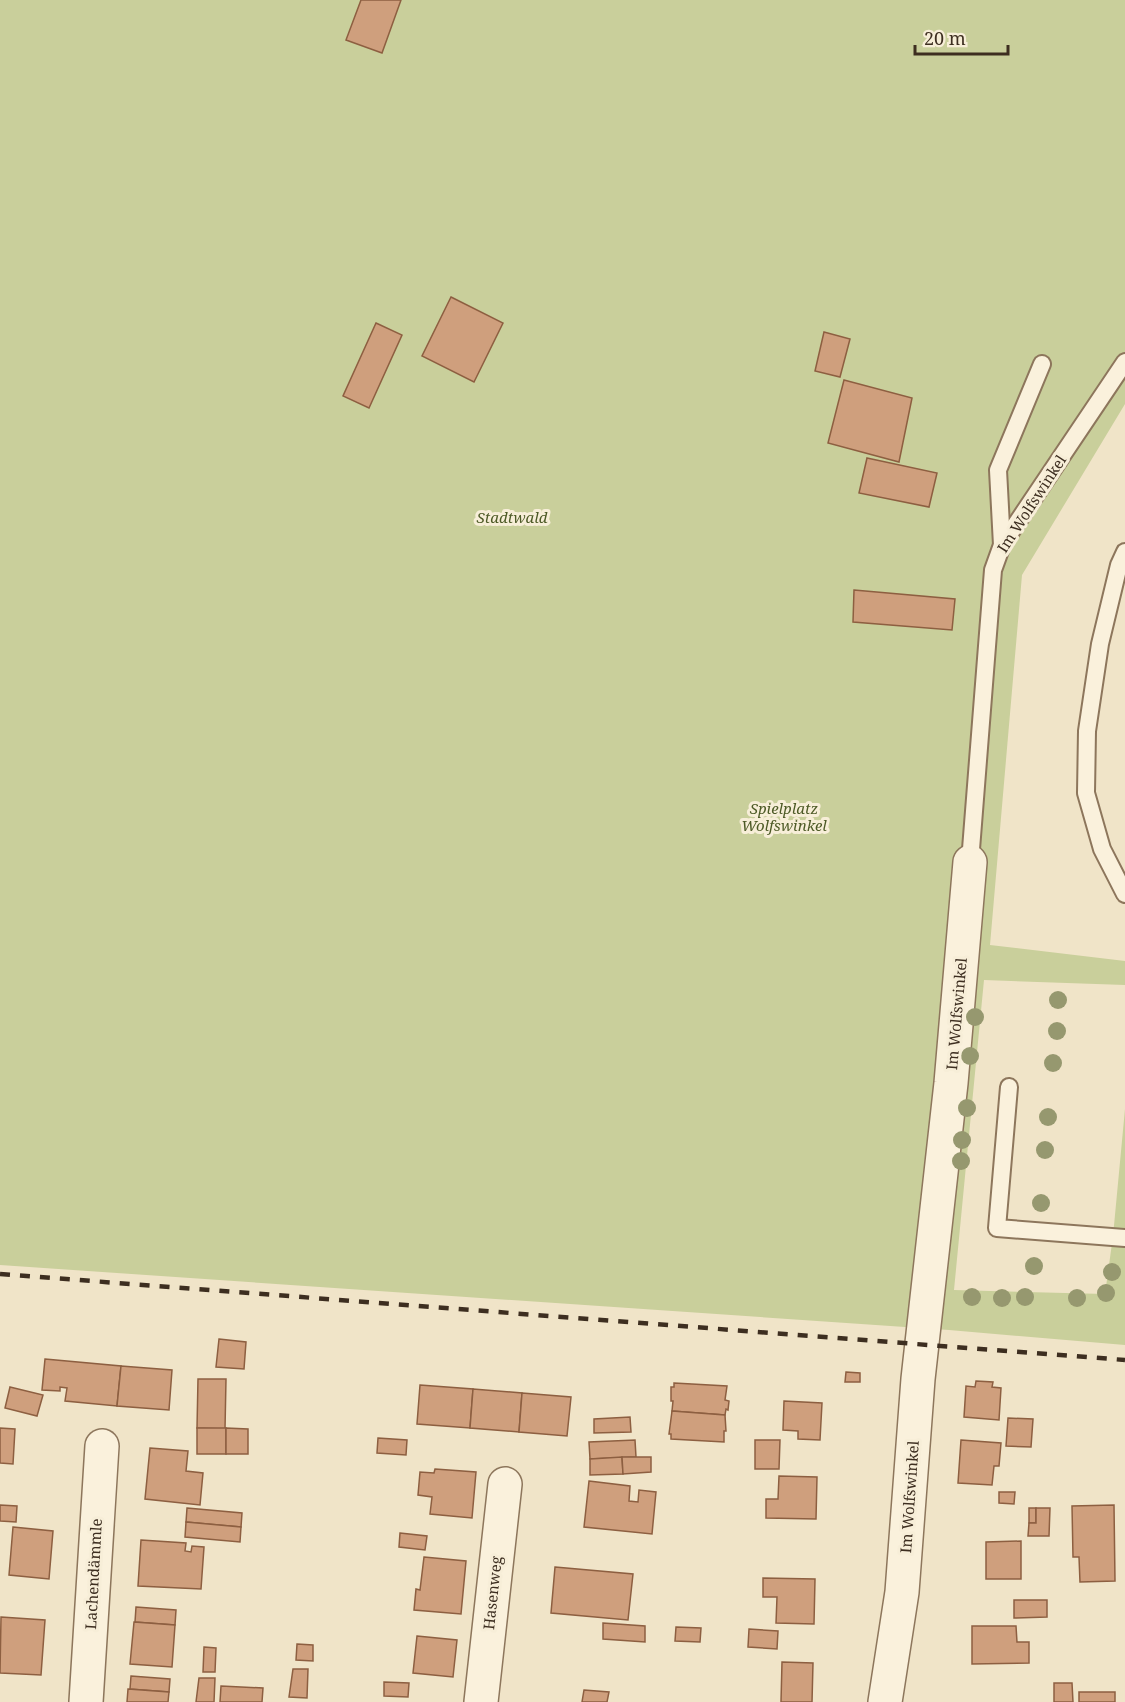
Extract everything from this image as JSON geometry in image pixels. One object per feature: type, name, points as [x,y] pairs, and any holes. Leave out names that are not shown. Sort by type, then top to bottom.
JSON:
[{"type":"street","name":"Im Wolfswinkel","points":[[885,1702],[902,1592],[918,1378],[951,1083],[970,862]]},
{"type":"street","name":"Lachendämmle","points":[[86,1702],[102,1446]]},
{"type":"street","name":"Hasenweg","points":[[481,1702],[505,1484]]},
{"type":"lane","name":"Im Wolfswinkel","points":[[970,862],[993,570],[1002,545],[1125,362]]},
{"type":"lane","points":[[1002,545],[998,471],[1042,364]]},
{"type":"lane","points":[[1125,552],[1119,565],[1100,644],[1087,731],[1086,793],[1102,849],[1125,894]]},
{"type":"lane","points":[[1009,1086],[998,1228],[1125,1238]]},
{"type":"green space","name":"Stadtwald","points":[[0,0],[1125,0],[1125,404],[1022,575],[990,945],[1125,961],[1125,985],[984,980],[954,1290],[1105,1294],[1125,1109],[1125,1345],[949,1330],[0,1265]]},
{"type":"building","points":[[361,0],[401,0],[382,53],[346,40]]},
{"type":"building","points":[[451,297],[503,323],[474,382],[422,356]]},
{"type":"building","points":[[376,323],[402,335],[369,408],[343,396]]},
{"type":"building","points":[[824,332],[850,339],[840,377],[815,371]]},
{"type":"building","points":[[844,380],[912,398],[899,462],[828,443]]},
{"type":"building","points":[[867,458],[937,473],[929,507],[859,493]]},
{"type":"building","points":[[854,590],[955,599],[952,630],[853,622]]},
{"type":"building","points":[[219,1339],[246,1342],[244,1369],[216,1367]]},
{"type":"building","points":[[45,1359],[121,1366],[117,1406],[65,1401],[67,1388],[60,1387],[60,1391],[42,1390]]},
{"type":"building","points":[[121,1366],[172,1370],[169,1410],[117,1406]]},
{"type":"building","points":[[846,1372],[860,1373],[860,1382],[845,1382]]},
{"type":"building","points":[[198,1379],[226,1379],[225,1429],[197,1428]]},
{"type":"building","points":[[976,1381],[993,1382],[992,1387],[1001,1388],[999,1420],[964,1417],[966,1386],[975,1387]]},
{"type":"building","points":[[674,1383],[727,1386],[725,1400],[729,1401],[728,1410],[726,1409],[725,1415],[672,1411],[671,1387],[674,1387]]},
{"type":"building","points":[[420,1385],[473,1389],[470,1428],[417,1424]]},
{"type":"building","points":[[10,1387],[43,1395],[37,1416],[5,1408]]},
{"type":"building","points":[[473,1389],[522,1393],[519,1432],[470,1428]]},
{"type":"building","points":[[522,1393],[571,1397],[567,1436],[519,1432]]},
{"type":"building","points":[[784,1401],[822,1403],[820,1440],[798,1439],[798,1431],[783,1430]]},
{"type":"building","points":[[672,1411],[725,1415],[724,1442],[671,1439],[671,1434],[669,1434]]},
{"type":"building","points":[[630,1417],[631,1432],[594,1433],[594,1419]]},
{"type":"building","points":[[1008,1418],[1033,1419],[1031,1447],[1006,1446]]},
{"type":"building","points":[[0,1428],[15,1429],[13,1464],[0,1463]]},
{"type":"building","points":[[197,1428],[226,1428],[226,1454],[197,1454]]},
{"type":"building","points":[[226,1428],[248,1429],[248,1454],[226,1454]]},
{"type":"building","points":[[378,1438],[407,1440],[406,1455],[377,1453]]},
{"type":"building","points":[[635,1440],[636,1457],[590,1459],[589,1442]]},
{"type":"building","points":[[755,1440],[780,1440],[779,1469],[755,1469]]},
{"type":"building","points":[[961,1440],[1001,1443],[999,1466],[994,1466],[992,1485],[958,1483]]},
{"type":"building","points":[[150,1448],[188,1451],[186,1471],[203,1473],[200,1505],[145,1499]]},
{"type":"building","points":[[622,1457],[623,1474],[590,1475],[590,1459]]},
{"type":"building","points":[[622,1457],[651,1457],[651,1472],[623,1474]]},
{"type":"building","points":[[435,1469],[476,1472],[472,1518],[430,1514],[432,1497],[418,1495],[420,1472],[434,1473]]},
{"type":"building","points":[[779,1476],[817,1477],[816,1519],[766,1518],[766,1499],[778,1499]]},
{"type":"building","points":[[589,1481],[630,1486],[629,1501],[638,1502],[639,1490],[656,1492],[652,1534],[584,1527]]},
{"type":"building","points":[[999,1492],[1015,1492],[1014,1504],[999,1503]]},
{"type":"building","points":[[0,1505],[17,1506],[16,1522],[0,1521]]},
{"type":"building","points":[[1114,1505],[1115,1581],[1080,1582],[1079,1557],[1073,1557],[1072,1506]]},
{"type":"building","points":[[187,1508],[242,1513],[241,1527],[186,1522]]},
{"type":"building","points":[[1029,1508],[1036,1508],[1036,1523],[1029,1523]]},
{"type":"building","points":[[1036,1508],[1050,1508],[1049,1536],[1028,1536],[1029,1523],[1036,1523]]},
{"type":"building","points":[[186,1522],[241,1527],[240,1542],[185,1537]]},
{"type":"building","points":[[13,1527],[53,1531],[49,1579],[9,1575]]},
{"type":"building","points":[[400,1533],[427,1536],[425,1550],[399,1547]]},
{"type":"building","points":[[141,1540],[186,1543],[185,1551],[191,1552],[192,1546],[204,1547],[201,1589],[138,1586]]},
{"type":"building","points":[[1021,1541],[1021,1579],[986,1579],[986,1542]]},
{"type":"building","points":[[424,1557],[466,1561],[461,1614],[414,1610],[416,1589],[420,1590]]},
{"type":"building","points":[[555,1567],[633,1574],[628,1620],[551,1613]]},
{"type":"building","points":[[763,1578],[815,1579],[814,1624],[776,1623],[777,1597],[763,1597]]},
{"type":"building","points":[[1014,1600],[1047,1600],[1047,1617],[1014,1618]]},
{"type":"building","points":[[136,1607],[176,1610],[175,1625],[135,1622]]},
{"type":"building","points":[[1,1617],[45,1620],[41,1675],[0,1673]]},
{"type":"building","points":[[134,1622],[175,1625],[172,1667],[130,1664]]},
{"type":"building","points":[[603,1623],[645,1626],[645,1642],[603,1639]]},
{"type":"building","points":[[972,1626],[1016,1626],[1017,1642],[1029,1642],[1029,1663],[972,1664]]},
{"type":"building","points":[[676,1627],[701,1628],[700,1642],[675,1641]]},
{"type":"building","points":[[749,1629],[778,1631],[777,1649],[748,1647]]},
{"type":"building","points":[[417,1636],[457,1640],[453,1677],[413,1673]]},
{"type":"building","points":[[297,1644],[313,1645],[313,1661],[296,1660]]},
{"type":"building","points":[[204,1647],[216,1648],[215,1672],[203,1672]]},
{"type":"building","points":[[782,1662],[813,1663],[812,1702],[781,1702]]},
{"type":"building","points":[[293,1669],[308,1669],[307,1698],[289,1697]]},
{"type":"building","points":[[131,1676],[170,1679],[169,1692],[130,1689]]},
{"type":"building","points":[[199,1678],[215,1678],[214,1702],[196,1702]]},
{"type":"building","points":[[384,1682],[409,1683],[408,1697],[384,1696]]},
{"type":"building","points":[[1054,1683],[1072,1683],[1073,1702],[1054,1702]]},
{"type":"building","points":[[221,1686],[263,1688],[262,1702],[220,1702]]},
{"type":"building","points":[[128,1689],[169,1692],[168,1702],[127,1702]]},
{"type":"building","points":[[584,1690],[609,1692],[607,1702],[582,1702]]},
{"type":"building","points":[[1079,1692],[1115,1692],[1115,1702],[1079,1702]]},
{"type":"railway","points":[[0,1274],[1125,1360]]},
{"type":"park label","name":"Spielplatz Wolfswinkel","points":[[784,818]]}]
